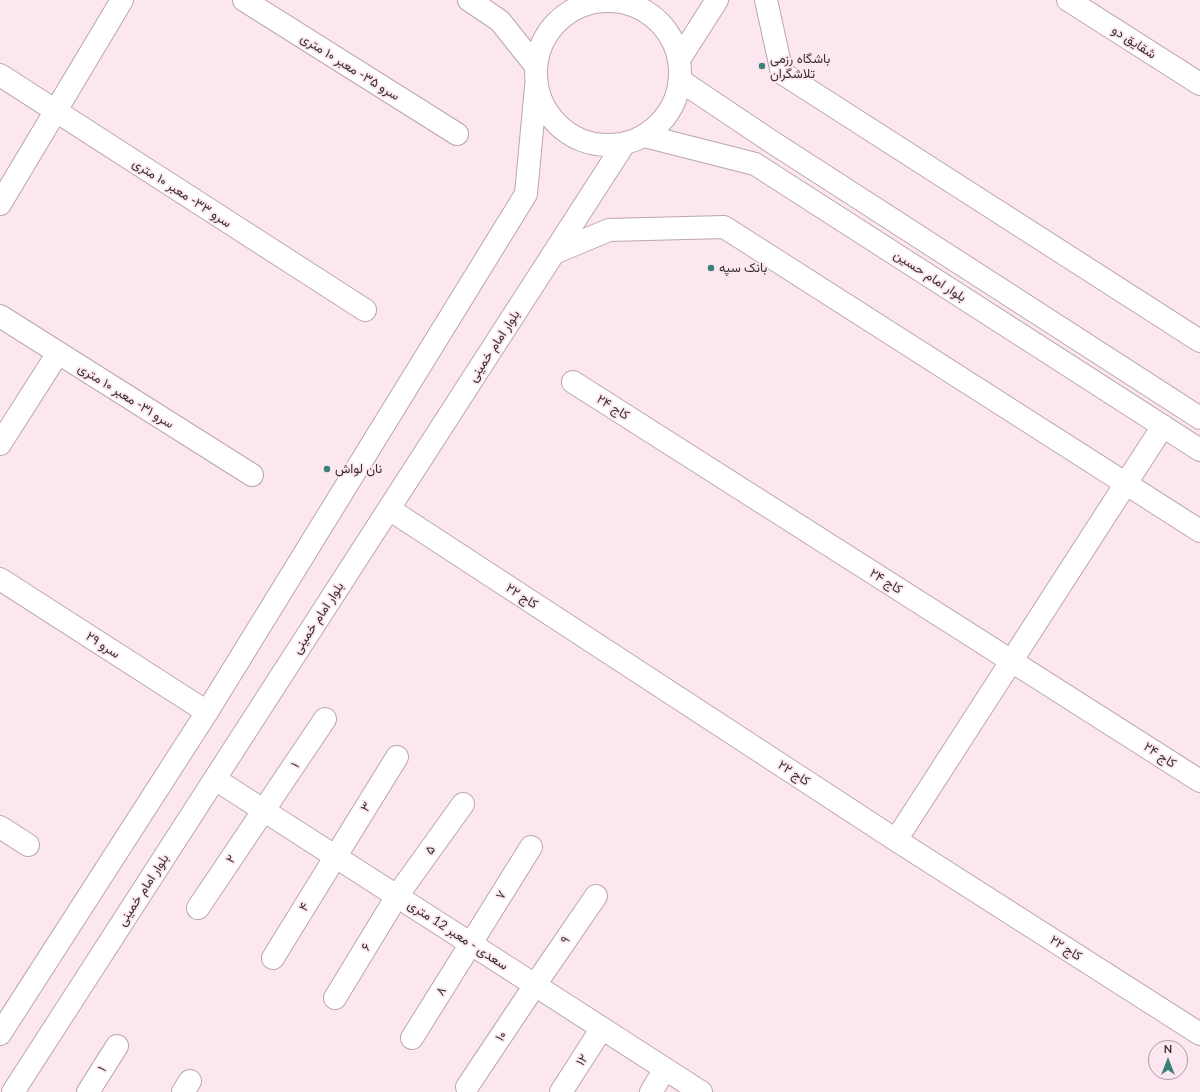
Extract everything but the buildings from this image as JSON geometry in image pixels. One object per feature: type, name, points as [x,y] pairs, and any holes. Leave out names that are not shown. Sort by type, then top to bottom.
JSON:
[{"type":"street","points":[[0,204],[122,0]]},
{"type":"street","name":"سرو ۳۵- معبر ۱۰ متری","points":[[244,0],[456,134]]},
{"type":"street","points":[[469,0],[500,21],[535,65]]},
{"type":"street","points":[[0,1034],[207,712],[526,194],[536,87],[535,65],[541,43],[550,31],[563,5],[615,0],[638,6],[657,19],[672,37],[680,58],[681,81],[675,103],[663,122],[645,136],[624,144],[601,145],[578,140],[559,127],[545,109],[536,87]]},
{"type":"street","points":[[680,58],[717,0]]},
{"type":"street","points":[[766,0],[782,74],[1200,341]]},
{"type":"street","name":"شقایق دو","points":[[1068,0],[1200,84]]},
{"type":"street","name":"سرو ۳۳- معبر ۱۰ متری","points":[[0,75],[365,310]]},
{"type":"street","name":"بلوار امام حسین","points":[[681,81],[772,142],[1200,418]]},
{"type":"street","name":"بلوار امام حسین","points":[[645,136],[755,164],[1200,450]]},
{"type":"street","name":"بلوار امام خمینی","points":[[13,1092],[624,144]]},
{"type":"street","points":[[554,253],[609,230],[724,227],[1200,531]]},
{"type":"street","name":"سرو ۳۱- معبر ۱۰ متری","points":[[0,316],[252,475]]},
{"type":"street","points":[[0,444],[58,352]]},
{"type":"street","name":"کاج ۲۴","points":[[573,382],[1200,781]]},
{"type":"street","points":[[896,840],[1163,426]]},
{"type":"street","name":"کاج ۲۲","points":[[389,509],[896,840],[1200,1034]]},
{"type":"street","name":"سرو ۲۹","points":[[0,579],[207,712]]},
{"type":"street","name":"۱","points":[[264,810],[325,719]]},
{"type":"street","name":"۳","points":[[335,856],[397,757]]},
{"type":"street","name":"سعدی - معبر 12 متری","points":[[215,779],[701,1092]]},
{"type":"street","name":"۵","points":[[397,896],[463,804]]},
{"type":"street","name":"۲","points":[[198,908],[264,810]]},
{"type":"street","points":[[0,827],[28,845]]},
{"type":"street","name":"۷","points":[[471,944],[531,847]]},
{"type":"street","name":"۴","points":[[273,958],[335,856]]},
{"type":"street","name":"۶","points":[[335,998],[397,896]]},
{"type":"street","name":"۹","points":[[535,985],[596,896]]},
{"type":"street","name":"۸","points":[[412,1038],[471,944]]},
{"type":"street","name":"۱۰","points":[[467,1087],[535,985]]},
{"type":"street","name":"۱۲","points":[[561,1092],[602,1028]]},
{"type":"street","name":"۱","points":[[88,1092],[117,1046]]},
{"type":"street","points":[[651,1092],[665,1069]]},
{"type":"place","name":"باشگاه رزمی تلاشگران","points":[[762,66]]},
{"type":"place","name":"بانک سپه","points":[[711,268]]},
{"type":"place","name":"نان لواش","points":[[327,469]]}]
